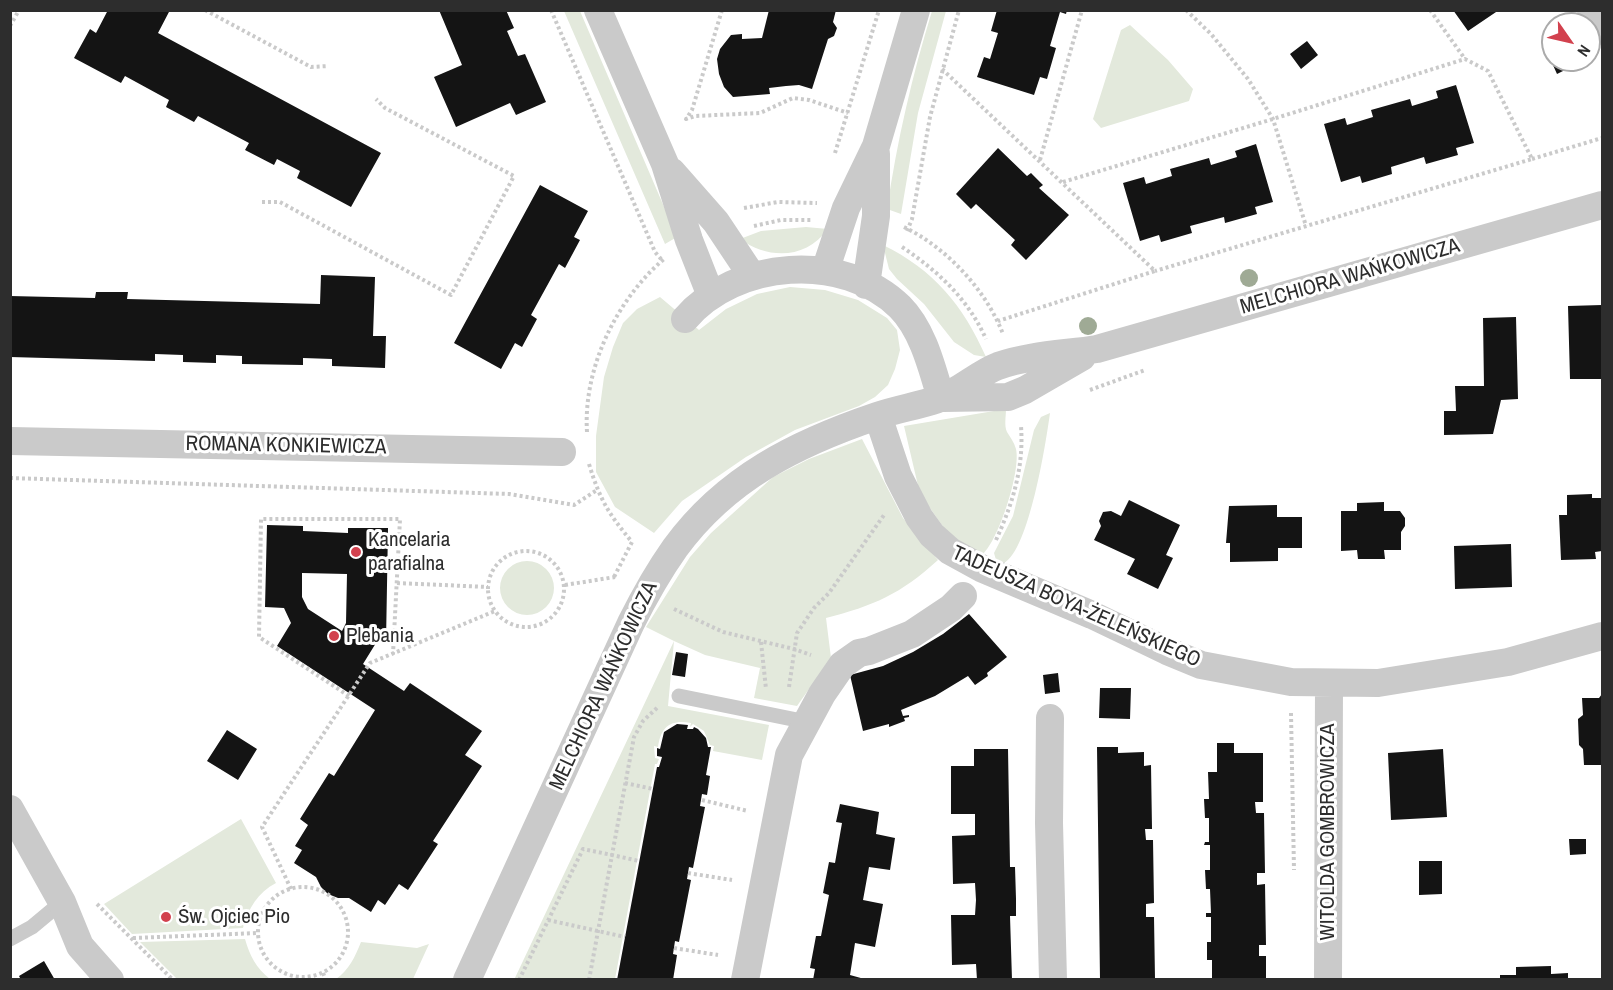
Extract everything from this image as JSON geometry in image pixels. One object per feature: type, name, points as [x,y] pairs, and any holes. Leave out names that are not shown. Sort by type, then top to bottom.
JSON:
[{"type":"street","points":[[598,10],[665,164],[689,240],[711,296]]},
{"type":"street","points":[[825,271],[846,208],[876,146],[916,10]]},
{"type":"street","points":[[1591,10],[1602,31]]},
{"type":"street","points":[[866,285],[876,216],[876,146]]},
{"type":"street","points":[[665,164],[716,222],[752,276]]},
{"type":"street","name":"MELCHIORA WAŃKOWICZA","points":[[466,980],[631,623],[660,570],[689,531],[735,485],[770,461],[822,437],[878,416],[941,398],[997,366],[1097,349],[1602,205]]},
{"type":"street","points":[[685,319],[694,308],[711,296],[752,276],[796,268],[825,271],[852,278],[900,306],[915,326],[941,398]]},
{"type":"street","name":"MELCHIORA WAŃKOWICZA","points":[[941,398],[1008,397],[1025,390],[1097,349]]},
{"type":"street","name":"TADEUSZA BOYA-ŻELEŃSKIEGO","points":[[878,416],[896,470],[919,518],[932,535],[950,551],[981,568],[1092,615],[1200,665],[1291,682],[1378,683],[1508,662],[1602,636]]},
{"type":"street","name":"ROMANA KONKIEWICZA","points":[[10,441],[575,453]]},
{"type":"street","points":[[745,980],[769,807],[789,755],[807,722],[842,665],[859,653],[912,634],[951,608],[963,596]]},
{"type":"street","name":"WITOLDA GOMBROWICZA","points":[[1328,980],[1329,684]]},
{"type":"street","points":[[1050,718],[1049,823],[1053,980]]},
{"type":"street","points":[[10,808],[62,902],[80,946],[110,980]]},
{"type":"lane","points":[[673,700],[807,722]]},
{"type":"lane","points":[[10,939],[32,927],[62,902]]},
{"type":"path","points":[[10,26],[19,10]]},
{"type":"path","points":[[205,10],[311,67],[328,66]]},
{"type":"path","points":[[551,10],[655,252]]},
{"type":"path","points":[[722,10],[692,110],[686,119],[696,116],[760,113],[793,98],[809,100],[848,113]]},
{"type":"path","points":[[834,158],[879,10]]},
{"type":"path","points":[[901,246],[912,219],[930,117],[959,10]]},
{"type":"path","points":[[1040,160],[1083,10]]},
{"type":"path","points":[[1186,10],[1211,34],[1248,79],[1274,119],[1306,226]]},
{"type":"path","points":[[1430,10],[1465,58],[1488,71],[1532,159]]},
{"type":"path","points":[[1063,182],[1274,119],[1465,58]]},
{"type":"path","points":[[942,69],[1155,271]]},
{"type":"path","points":[[262,202],[280,202],[451,295],[514,176],[385,108],[376,99]]},
{"type":"path","points":[[998,321],[1155,271],[1602,138]]},
{"type":"path","points":[[716,222],[745,207],[778,202],[820,203],[846,208]]},
{"type":"path","points":[[876,216],[908,229],[933,245],[961,270],[982,295],[998,321],[1014,362]]},
{"type":"path","points":[[587,435],[590,383],[604,340],[642,280],[662,260],[689,240]]},
{"type":"path","points":[[981,568],[990,556],[1016,492],[1023,447],[1020,416]]},
{"type":"path","points":[[565,585],[614,577],[632,542],[609,514],[597,490],[589,464],[575,453]]},
{"type":"path","points":[[10,478],[509,494],[574,504],[597,490]]},
{"type":"path","points":[[761,642],[766,703],[771,715],[786,698],[797,633],[813,608],[829,593],[876,524],[884,515],[909,497]]},
{"type":"path","points":[[349,696],[259,637],[261,519],[400,519],[393,654]]},
{"type":"path","points":[[532,550],[549,558],[562,573],[565,585],[564,598],[559,609],[550,619],[540,625],[527,627],[503,620],[489,599],[488,587],[491,574],[507,555],[532,550]]},
{"type":"path","points":[[397,583],[488,587]]},
{"type":"path","points":[[291,889],[262,827],[370,663],[495,611]]},
{"type":"path","points":[[682,613],[723,632],[808,653],[835,675]]},
{"type":"path","points":[[1291,682],[1295,879]]},
{"type":"path","points":[[589,980],[632,747],[638,728],[650,713],[673,700]]},
{"type":"path","points":[[625,783],[653,789]]},
{"type":"path","points":[[702,800],[769,807]]},
{"type":"path","points":[[519,980],[583,849],[639,861]]},
{"type":"path","points":[[688,873],[733,880]]},
{"type":"path","points":[[306,887],[320,890],[342,908],[348,921],[345,950],[336,964],[323,973],[310,977],[295,977],[269,962],[261,948],[258,933],[261,918],[268,905],[278,895],[291,889],[306,887]]},
{"type":"path","points":[[95,902],[173,980]]},
{"type":"path","points":[[548,920],[625,937]]},
{"type":"path","points":[[132,939],[258,933]]},
{"type":"path","points":[[674,948],[719,955]]},
{"type":"path","points":[[323,973],[326,980]]},
{"type":"shaded area","points":[[564,11],[580,11],[677,237],[665,244]]},
{"type":"shaded area","points":[[932,11],[946,11],[918,113],[901,214],[887,209],[906,109]]},
{"type":"shaded area","points":[[1130,25],[1168,60],[1193,89],[1189,101],[1101,128],[1093,119],[1121,30]]},
{"type":"shaded area","points":[[806,227],[828,229],[809,246],[787,253],[763,251],[740,239],[761,231]]},
{"type":"shaded area","points":[[883,245],[917,266],[945,291],[967,321],[986,357],[974,355],[954,342],[924,304],[889,269]]},
{"type":"shaded area","points":[[790,287],[825,290],[858,300],[887,318],[897,330],[900,350],[888,385],[875,397],[859,406],[795,430],[746,457],[682,501],[654,533],[615,507],[596,472],[596,436],[604,377],[623,323],[637,309],[660,297],[699,330],[726,309],[757,294]]},
{"type":"shaded area","points":[[1006,409],[1006,430],[1016,449],[1015,473],[1002,520],[983,554],[949,535],[920,494],[904,426]]},
{"type":"shaded area","points":[[1050,413],[1045,447],[1028,518],[1013,554],[1004,563],[996,560],[994,553],[1013,516],[1034,430],[1041,417]]},
{"type":"shaded area","points":[[862,439],[903,518],[938,560],[912,582],[886,597],[858,609],[826,618],[831,658],[797,706],[754,698],[760,668],[705,655],[646,627],[690,557],[711,533],[773,477],[809,459]]},
{"type":"shaded area","points":[[522,561],[532,561],[542,565],[550,573],[554,588],[550,603],[542,611],[532,615],[522,615],[512,611],[504,603],[500,593],[500,583],[504,573],[512,565]]},
{"type":"shaded area","points":[[674,641],[668,706],[769,725],[762,760],[713,751],[714,746],[710,745],[704,731],[693,724],[690,727],[691,723],[677,722],[668,726],[661,734],[658,747],[654,746],[655,758],[659,759],[655,764],[615,979],[514,980]]},
{"type":"shaded area","points":[[241,819],[276,883],[264,891],[255,902],[243,928],[132,934],[104,904]]},
{"type":"shaded area","points":[[245,939],[254,961],[270,979],[177,979],[140,942]]},
{"type":"shaded area","points":[[361,942],[417,948],[429,944],[413,979],[336,979],[345,972]]},
{"type":"building","points":[[108,10],[170,10],[158,33],[381,153],[351,207],[297,178],[300,171],[277,159],[274,165],[245,150],[249,143],[198,116],[194,122],[166,107],[169,100],[125,76],[121,83],[74,58],[90,29],[96,33]]},
{"type":"building","points":[[439,10],[506,10],[514,28],[507,31],[518,56],[525,54],[546,102],[516,115],[510,103],[456,127],[434,77],[462,65]]},
{"type":"building","points":[[769,10],[836,10],[833,22],[837,28],[834,36],[828,39],[812,89],[799,85],[786,86],[769,88],[770,94],[733,97],[724,87],[719,74],[717,59],[720,49],[731,35],[742,34],[742,39],[762,38]]},
{"type":"building","points":[[997,10],[1067,10],[1066,14],[1060,12],[1050,46],[1056,48],[1047,79],[1040,77],[1034,95],[977,77],[984,57],[990,59],[998,33],[991,31]]},
{"type":"building","points":[[1453,10],[1499,10],[1468,31]]},
{"type":"building","points":[[1307,41],[1318,55],[1301,69],[1290,54]]},
{"type":"building","points":[[1456,85],[1474,143],[1456,148],[1458,155],[1426,164],[1424,157],[1391,167],[1392,174],[1362,183],[1360,176],[1341,182],[1324,124],[1345,118],[1347,125],[1373,117],[1371,110],[1410,99],[1412,106],[1438,98],[1436,91]]},
{"type":"building","points":[[1256,144],[1273,202],[1255,207],[1257,214],[1225,223],[1224,217],[1190,226],[1192,233],[1161,242],[1159,235],[1140,241],[1123,183],[1144,177],[1146,184],[1172,176],[1170,169],[1209,158],[1211,165],[1237,157],[1235,151]]},
{"type":"building","points":[[998,148],[1027,176],[1031,173],[1043,185],[1039,188],[1069,215],[1026,260],[1011,245],[1015,240],[976,204],[971,209],[956,194]]},
{"type":"building","points":[[540,185],[588,211],[574,237],[580,240],[565,268],[559,264],[531,315],[537,319],[522,347],[515,343],[501,369],[454,343]]},
{"type":"building","points":[[321,275],[375,277],[373,336],[386,336],[385,368],[332,366],[332,359],[303,358],[303,365],[242,364],[242,356],[216,355],[216,363],[183,362],[183,355],[155,354],[155,361],[10,357],[10,296],[95,298],[96,292],[128,292],[127,299],[320,304]]},
{"type":"building","points":[[1602,305],[1602,379],[1570,379],[1568,306]]},
{"type":"building","points":[[1516,317],[1518,399],[1501,400],[1493,434],[1444,435],[1444,411],[1456,411],[1455,386],[1484,386],[1483,318]]},
{"type":"building","points":[[1592,494],[1592,498],[1602,498],[1602,551],[1595,552],[1596,559],[1561,560],[1559,515],[1567,515],[1567,495]]},
{"type":"building","points":[[1129,500],[1180,525],[1166,555],[1173,558],[1158,589],[1127,574],[1135,559],[1094,540],[1101,526],[1099,521],[1103,512],[1111,511],[1121,516]]},
{"type":"building","points":[[1384,502],[1384,511],[1400,511],[1405,518],[1405,526],[1401,532],[1401,550],[1384,550],[1385,559],[1358,559],[1357,550],[1341,551],[1341,511],[1357,511],[1357,503]]},
{"type":"building","points":[[1277,505],[1277,517],[1302,517],[1302,548],[1278,548],[1278,561],[1230,562],[1230,543],[1226,543],[1229,506]]},
{"type":"building","points":[[267,525],[303,526],[303,531],[348,533],[348,528],[388,528],[386,642],[376,643],[363,664],[404,691],[410,683],[482,731],[465,755],[482,766],[433,841],[438,844],[408,890],[399,884],[385,905],[378,900],[371,912],[349,898],[338,898],[328,894],[316,877],[294,863],[302,850],[295,846],[308,825],[300,819],[329,773],[334,776],[375,710],[277,646],[291,623],[284,608],[265,607]],"holes":[[[302,573],[347,574],[346,623],[342,631],[308,609],[302,597]]]},
{"type":"building","points":[[1511,544],[1512,587],[1455,589],[1454,546]]},
{"type":"building","points":[[969,614],[1007,657],[975,685],[968,676],[935,696],[901,710],[903,716],[909,715],[904,718],[905,721],[889,727],[889,724],[863,731],[850,675],[883,666],[913,652],[943,634]]},
{"type":"building","points":[[676,652],[688,654],[685,677],[672,675]]},
{"type":"building","points":[[1058,673],[1060,692],[1045,694],[1043,675]]},
{"type":"building","points":[[1100,688],[1131,688],[1130,719],[1099,718]]},
{"type":"building","points":[[1602,694],[1602,765],[1584,765],[1583,749],[1579,745],[1578,719],[1583,715],[1582,698],[1599,698]]},
{"type":"building","points":[[677,724],[688,725],[687,729],[694,727],[698,729],[706,738],[708,747],[711,747],[706,775],[710,776],[707,795],[702,794],[700,806],[705,807],[693,868],[689,867],[687,879],[691,880],[679,942],[675,941],[673,954],[677,955],[673,980],[617,980],[657,767],[662,757],[657,756],[657,748],[660,749],[664,732]]},
{"type":"building","points":[[227,730],[257,749],[238,780],[207,761]]},
{"type":"building","points":[[1217,743],[1234,743],[1234,753],[1263,753],[1263,802],[1255,802],[1256,813],[1264,813],[1265,873],[1257,873],[1257,885],[1265,884],[1266,945],[1259,945],[1259,956],[1266,956],[1266,980],[1212,980],[1212,960],[1207,960],[1207,942],[1211,942],[1211,917],[1206,917],[1206,913],[1211,913],[1210,889],[1206,889],[1205,870],[1210,870],[1210,845],[1204,845],[1205,842],[1209,842],[1209,818],[1205,818],[1204,799],[1209,799],[1208,772],[1217,772]]},
{"type":"building","points":[[1097,747],[1118,747],[1118,753],[1144,752],[1144,766],[1151,765],[1152,829],[1145,829],[1146,840],[1153,840],[1154,903],[1146,904],[1146,917],[1154,917],[1155,979],[1100,980]]},
{"type":"building","points":[[974,749],[1008,749],[1010,867],[1015,867],[1016,899],[1016,916],[1010,916],[1012,980],[977,980],[976,964],[952,965],[951,915],[975,915],[976,900],[975,883],[953,884],[952,836],[975,835],[975,814],[951,814],[951,766],[974,766]]},
{"type":"building","points":[[1443,749],[1447,817],[1391,820],[1388,753]]},
{"type":"building","points":[[840,804],[879,812],[876,834],[895,838],[890,870],[869,867],[863,900],[883,904],[875,947],[855,943],[850,975],[868,980],[813,980],[815,969],[810,968],[816,936],[821,936],[829,895],[823,893],[829,862],[835,863],[842,823],[836,822]]},
{"type":"building","points":[[1569,839],[1586,839],[1586,854],[1570,855]]},
{"type":"building","points":[[1419,861],[1442,861],[1442,894],[1419,895]]},
{"type":"building","points":[[44,961],[55,980],[21,980],[19,976]]},
{"type":"building","points":[[1551,966],[1551,974],[1568,973],[1568,980],[1500,980],[1500,975],[1516,975],[1516,967]]},
{"type":"place","name":"Kancelaria parafialna","points":[[356,552]]},
{"type":"place","name":"Plebania","points":[[334,636]]},
{"type":"place","name":"Św. Ojciec Pio","points":[[166,917]]}]
